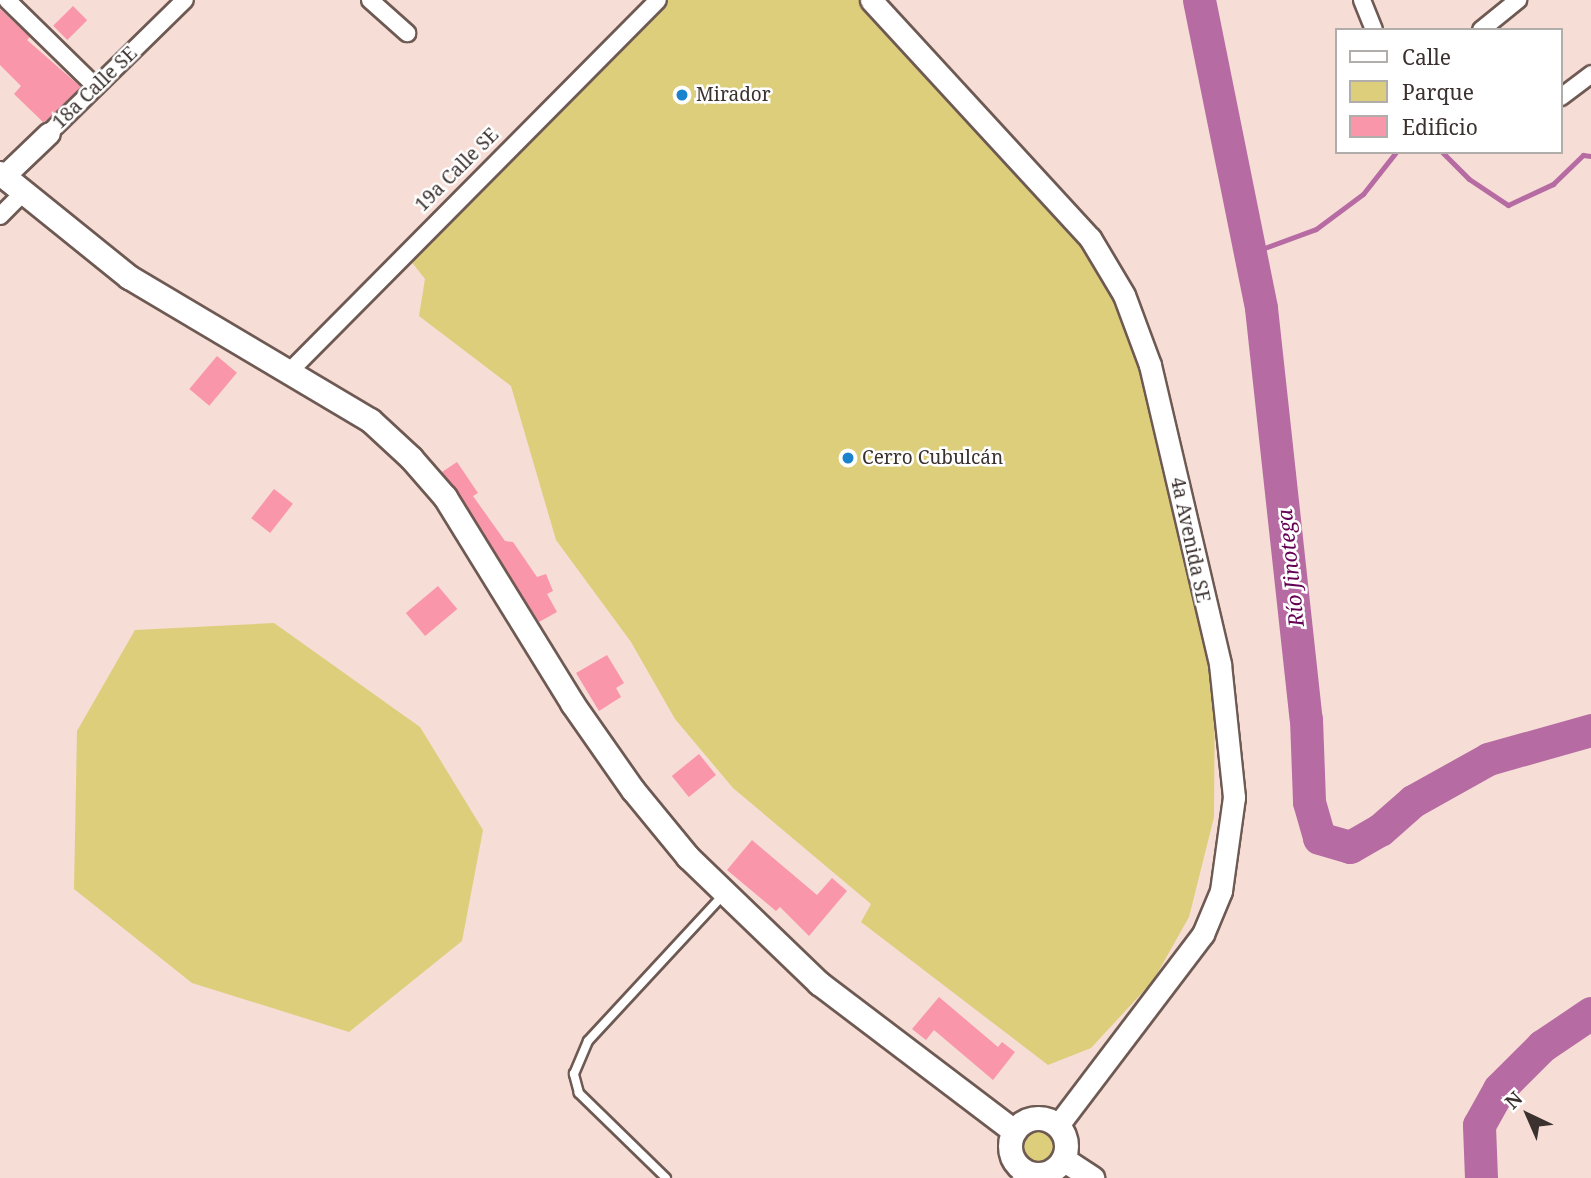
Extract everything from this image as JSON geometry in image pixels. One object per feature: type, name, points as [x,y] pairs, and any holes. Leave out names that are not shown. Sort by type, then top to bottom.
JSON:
[{"type":"main road","points":[[2,174],[129,277],[370,420],[445,497],[544,663],[633,790],[723,895],[819,983],[1014,1131]]},
{"type":"main road","points":[[1034,1117],[1058,1125],[1066,1141],[1063,1159],[1046,1173],[1023,1174],[1012,1157],[1014,1131],[1034,1117]]},
{"type":"main road","points":[[1063,1159],[1092,1178]]},
{"type":"street","points":[[7,0],[96,87]]},
{"type":"street","name":"18a Calle SE","points":[[2,174],[49,133],[184,0]]},
{"type":"street","points":[[370,0],[407,33]]},
{"type":"street","name":"19a Calle SE","points":[[288,373],[659,0]]},
{"type":"street","name":"4a Avenida SE","points":[[871,0],[1090,238],[1124,295],[1150,365],[1220,664],[1234,797],[1221,891],[1203,934],[1058,1125]]},
{"type":"street","points":[[1362,0],[1373,28]]},
{"type":"street","points":[[1483,28],[1518,0]]},
{"type":"street","points":[[1563,95],[1591,74]]},
{"type":"street","points":[[0,216],[23,193]]},
{"type":"lane","points":[[666,1178],[579,1093],[573,1074],[588,1041],[723,895]]},
{"type":"green space","name":"Cerro Cubulcán","points":[[667,0],[867,0],[1088,240],[1148,366],[1215,664],[1214,817],[1189,917],[1153,981],[1091,1048],[1048,1065],[861,922],[871,904],[733,788],[675,719],[631,642],[556,540],[511,386],[419,316],[425,279],[407,256]]},
{"type":"green space","points":[[274,623],[420,727],[483,830],[462,941],[349,1032],[192,983],[74,889],[77,731],[135,630]]},
{"type":"green space","points":[[1038,1120],[1056,1127],[1063,1145],[1056,1163],[1038,1170],[1020,1163],[1013,1145],[1020,1127]]},
{"type":"building","points":[[73,6],[87,20],[67,40],[53,26]]},
{"type":"building","points":[[0,9],[30,37],[27,40],[81,87],[43,122],[14,94],[21,86],[0,65]]},
{"type":"building","points":[[217,356],[237,373],[209,406],[189,389]]},
{"type":"building","points":[[457,462],[478,493],[473,496],[505,541],[513,542],[537,577],[546,574],[553,591],[547,594],[557,612],[539,622],[442,472]]},
{"type":"building","points":[[274,489],[293,504],[270,533],[251,518]]},
{"type":"building","points":[[438,586],[457,609],[425,636],[406,613]]},
{"type":"building","points":[[607,655],[624,683],[616,688],[621,697],[599,711],[576,673]]},
{"type":"building","points":[[699,754],[716,775],[689,797],[672,776]]},
{"type":"building","points":[[752,840],[817,895],[832,878],[847,891],[809,936],[780,907],[776,911],[727,870]]},
{"type":"building","points":[[939,997],[998,1047],[1002,1042],[1015,1052],[993,1080],[934,1030],[926,1040],[912,1029]]},
{"type":"waterway","name":"Río Jinotega","points":[[1199,0],[1261,308],[1306,719],[1309,802],[1319,838],[1350,847],[1380,830],[1413,801],[1488,759],[1591,730]]},
{"type":"waterway","points":[[1251,253],[1316,229],[1363,194],[1394,154]]},
{"type":"waterway","points":[[1444,154],[1469,179],[1508,205],[1553,184],[1583,155],[1591,156]]},
{"type":"waterway","name":"Río Jinotega","points":[[1481,1178],[1479,1125],[1499,1089],[1542,1046],[1591,1013]]},
{"type":"place","name":"Mirador","points":[[682,95]]},
{"type":"place","name":"Cerro Cubulcán","points":[[848,458]]}]
